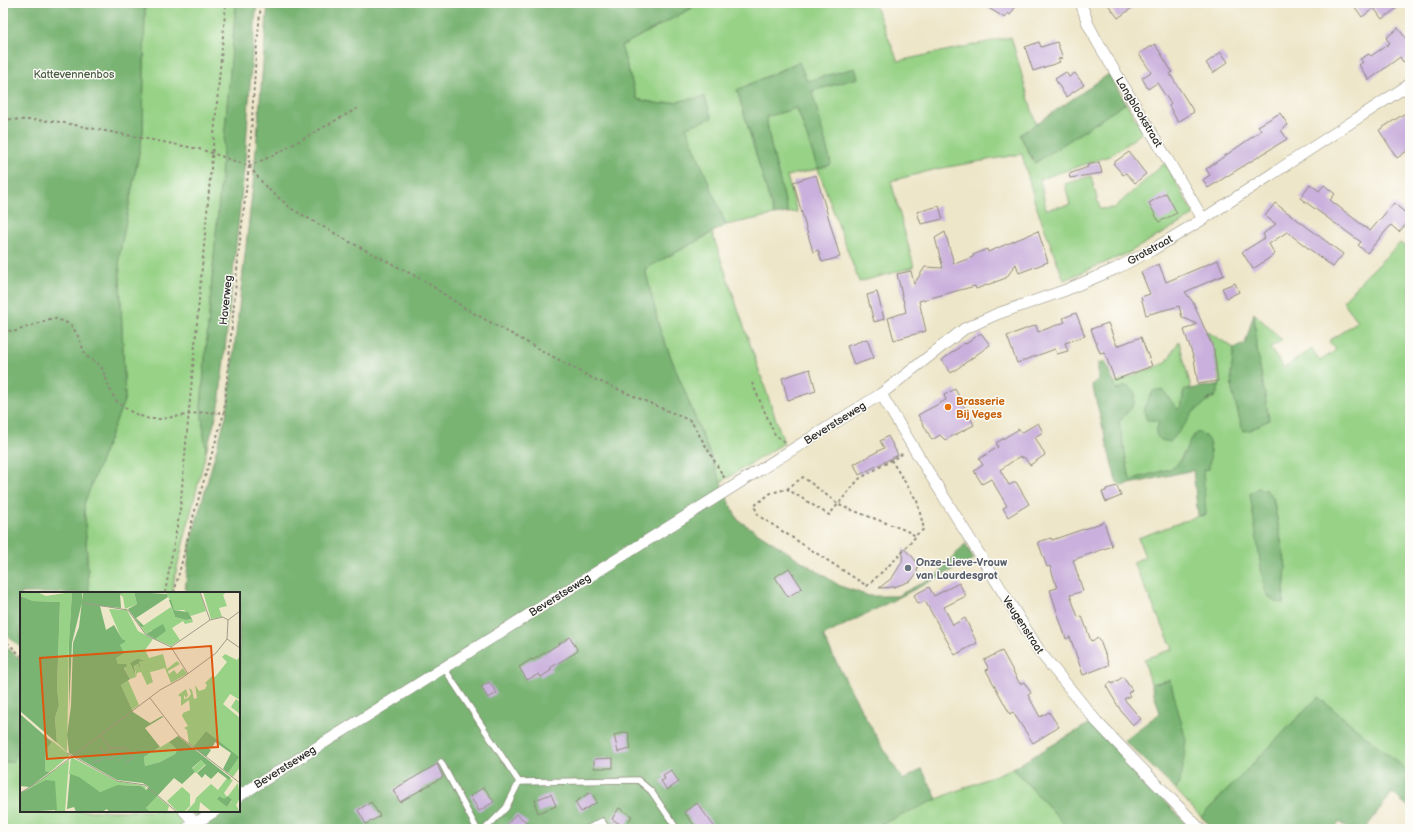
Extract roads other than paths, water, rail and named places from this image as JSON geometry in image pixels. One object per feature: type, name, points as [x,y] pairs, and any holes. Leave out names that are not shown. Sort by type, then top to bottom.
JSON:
[{"type":"street","name":"Langblookstraat","points":[[1081,3],[1088,24],[1098,42],[1203,219]]},
{"type":"street","name":"Grotstraat","points":[[881,394],[964,329],[997,314],[1066,290],[1115,269],[1152,250],[1203,219],[1410,84]]},
{"type":"street","name":"Veugenstraat","points":[[881,394],[912,447],[1040,652],[1097,722],[1200,829]]},
{"type":"street","name":"Beverstseweg","points":[[240,795],[881,394]]},
{"type":"street","points":[[185,812],[198,826]]},
{"type":"street","points":[[186,829],[198,826],[214,812]]},
{"type":"lane","points":[[444,668],[519,782]]},
{"type":"lane","points":[[442,762],[477,829]]},
{"type":"lane","points":[[519,782],[638,780],[651,791],[677,829]]},
{"type":"lane","points":[[485,829],[506,808],[519,782]]},
{"type":"lane","points":[[587,829],[602,821],[607,829]]},
{"type":"place","name":"Brasserie Bij Veges","points":[[948,407]]},
{"type":"place","name":"Onze-Lieve-Vrouw van Lourdesgrot","points":[[908,568]]},
{"type":"park label","name":"Kattevennenbos","points":[[74,74]]}]
